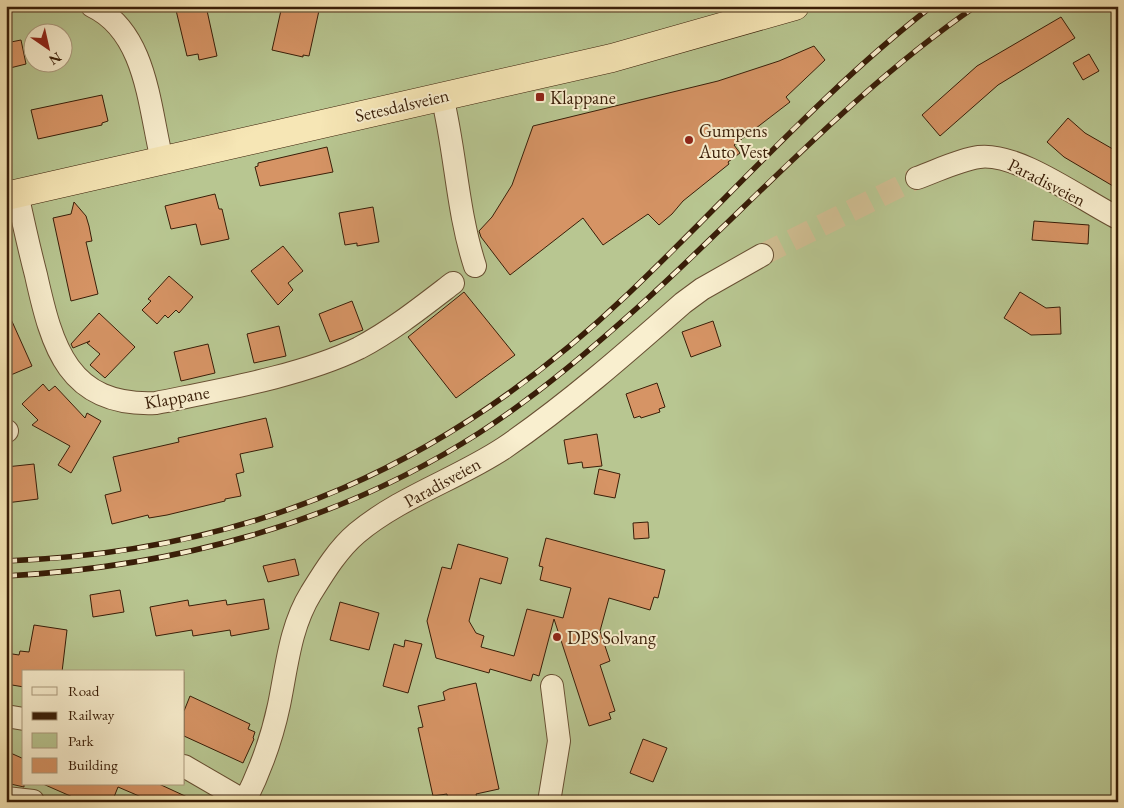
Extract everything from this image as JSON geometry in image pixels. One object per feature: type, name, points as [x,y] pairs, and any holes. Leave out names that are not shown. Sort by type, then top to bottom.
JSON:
[{"type":"highway","name":"Setesdalsveien","points":[[12,195],[612,58],[795,6]]},
{"type":"street","points":[[92,6],[111,18],[124,34],[134,52],[147,90],[162,160]]},
{"type":"street","points":[[442,96],[458,180],[464,233],[475,266]]},
{"type":"street","name":"Paradisveien","points":[[917,178],[964,160],[996,157],[1050,180],[1118,218]]},
{"type":"street","name":"Klappane","points":[[12,195],[56,347],[63,362],[79,379],[116,400],[138,404],[156,403],[268,378],[327,361],[382,335],[453,283]]},
{"type":"street","name":"Paradisveien","points":[[245,801],[265,756],[279,706],[290,645],[298,618],[323,574],[350,540],[381,516],[502,449],[563,406],[689,298],[762,255]]},
{"type":"street","points":[[549,802],[559,741],[552,686]]},
{"type":"street","points":[[6,716],[22,718]]},
{"type":"street","points":[[185,767],[245,801]]},
{"type":"street","points":[[6,798],[33,801]]},
{"type":"green space","points":[[6,6],[1118,6],[1118,802],[6,802]]},
{"type":"building","points":[[175,6],[206,6],[217,56],[199,60],[198,54],[187,56]]},
{"type":"building","points":[[282,6],[320,6],[309,56],[303,55],[303,57],[272,50]]},
{"type":"building","points":[[1061,17],[1075,38],[998,85],[940,136],[922,115],[977,66]]},
{"type":"building","points":[[21,40],[22,65],[6,69],[6,43]]},
{"type":"building","points":[[814,46],[825,60],[786,97],[790,102],[734,145],[740,153],[683,201],[659,225],[648,214],[603,245],[583,218],[510,275],[481,237],[479,231],[492,217],[512,185],[533,126],[718,81],[779,61]]},
{"type":"building","points":[[1089,54],[1099,71],[1083,80],[1073,63]]},
{"type":"building","points":[[102,95],[108,121],[102,123],[102,125],[38,139],[31,110]]},
{"type":"building","points":[[1068,118],[1085,133],[1118,152],[1118,189],[1064,157],[1047,142]]},
{"type":"building","points":[[327,147],[333,172],[260,186],[255,167],[258,166],[258,163]]},
{"type":"building","points":[[215,194],[219,209],[222,209],[229,239],[201,245],[196,224],[171,229],[165,206]]},
{"type":"building","points":[[74,202],[86,216],[89,226],[92,241],[86,242],[98,294],[71,301],[53,218],[71,214]]},
{"type":"building","points":[[373,207],[379,242],[357,246],[357,243],[345,245],[339,213]]},
{"type":"building","points":[[1034,221],[1089,225],[1088,244],[1032,240]]},
{"type":"building","points":[[283,246],[303,271],[288,283],[293,290],[278,305],[251,271]]},
{"type":"building","points":[[169,276],[193,297],[179,313],[176,310],[168,318],[165,315],[157,324],[142,310],[151,301],[148,299]]},
{"type":"building","points":[[464,292],[515,355],[456,398],[408,337]]},
{"type":"building","points":[[1020,292],[1046,308],[1060,307],[1061,334],[1031,335],[1004,318]]},
{"type":"building","points":[[352,301],[363,330],[330,342],[319,314]]},
{"type":"building","points":[[6,308],[32,366],[6,377]]},
{"type":"building","points":[[99,313],[135,347],[105,378],[90,365],[100,354],[87,343],[90,341],[73,348],[71,344]]},
{"type":"building","points":[[713,321],[721,346],[691,357],[682,332]]},
{"type":"building","points":[[279,326],[286,356],[254,363],[247,334]]},
{"type":"building","points":[[208,344],[215,373],[181,381],[174,352]]},
{"type":"building","points":[[657,383],[665,407],[659,409],[660,412],[641,418],[640,416],[634,418],[626,394]]},
{"type":"building","points":[[43,384],[49,391],[55,386],[85,418],[87,413],[101,421],[71,473],[58,465],[70,446],[32,425],[38,420],[22,404]]},
{"type":"building","points":[[266,418],[273,447],[240,454],[244,472],[236,474],[241,496],[167,515],[149,518],[148,515],[112,524],[105,495],[121,491],[113,457],[179,442],[178,438]]},
{"type":"building","points":[[597,434],[602,466],[583,468],[582,462],[568,464],[564,440]]},
{"type":"building","points":[[34,464],[38,499],[6,503],[6,467]]},
{"type":"building","points":[[599,469],[620,474],[615,498],[594,494]]},
{"type":"building","points":[[648,522],[649,538],[634,539],[633,523]]},
{"type":"building","name":"DPS Solvang","points":[[546,538],[665,570],[658,598],[654,597],[650,610],[609,598],[600,631],[610,661],[600,665],[615,711],[609,713],[611,719],[589,726],[554,619],[539,676],[533,674],[531,681],[490,669],[489,673],[436,658],[427,621],[442,567],[451,569],[458,544],[508,558],[501,584],[480,578],[469,621],[476,633],[484,636],[481,647],[514,656],[527,609],[563,618],[571,588],[540,580],[543,567],[539,566]]},
{"type":"building","points":[[295,559],[299,575],[268,582],[263,566]]},
{"type":"building","points":[[120,590],[124,612],[93,617],[90,595]]},
{"type":"building","points":[[264,599],[269,629],[231,636],[230,630],[193,636],[192,630],[156,636],[150,607],[188,600],[189,606],[226,600],[227,605]]},
{"type":"building","points":[[340,602],[379,613],[369,650],[330,640]]},
{"type":"building","points":[[34,625],[67,630],[62,670],[22,670],[22,687],[6,684],[6,653],[19,655],[20,651],[29,652]]},
{"type":"building","points":[[405,640],[422,644],[408,693],[383,686],[394,644],[404,647]]},
{"type":"building","points":[[476,683],[499,789],[476,794],[478,802],[448,802],[447,794],[433,796],[418,728],[423,727],[418,706],[445,700],[443,692],[449,689]]},
{"type":"building","points":[[190,696],[250,724],[248,729],[255,732],[254,739],[243,763],[185,736],[185,708]]},
{"type":"building","points":[[643,739],[667,748],[653,782],[630,773]]},
{"type":"building","points":[[6,751],[22,758],[22,786],[24,787],[6,783]]},
{"type":"building","points":[[48,786],[163,786],[198,802],[153,802],[118,787],[112,802],[84,802]]},
{"type":"tunnel","points":[[762,255],[917,178]]},
{"type":"railway","points":[[6,561],[97,554],[182,540],[264,518],[342,488],[417,451],[490,407],[560,354],[666,258],[776,146],[852,74],[932,6]]},
{"type":"railway","points":[[6,576],[130,563],[192,551],[252,535],[311,516],[369,492],[425,465],[501,418],[545,386],[586,352],[647,299],[847,109],[932,38],[976,6]]},
{"type":"place","name":"Klappane","points":[[540,97]]},
{"type":"place","name":"Gumpens Auto Vest","points":[[689,140]]},
{"type":"place","name":"DPS Solvang","points":[[557,637]]}]
